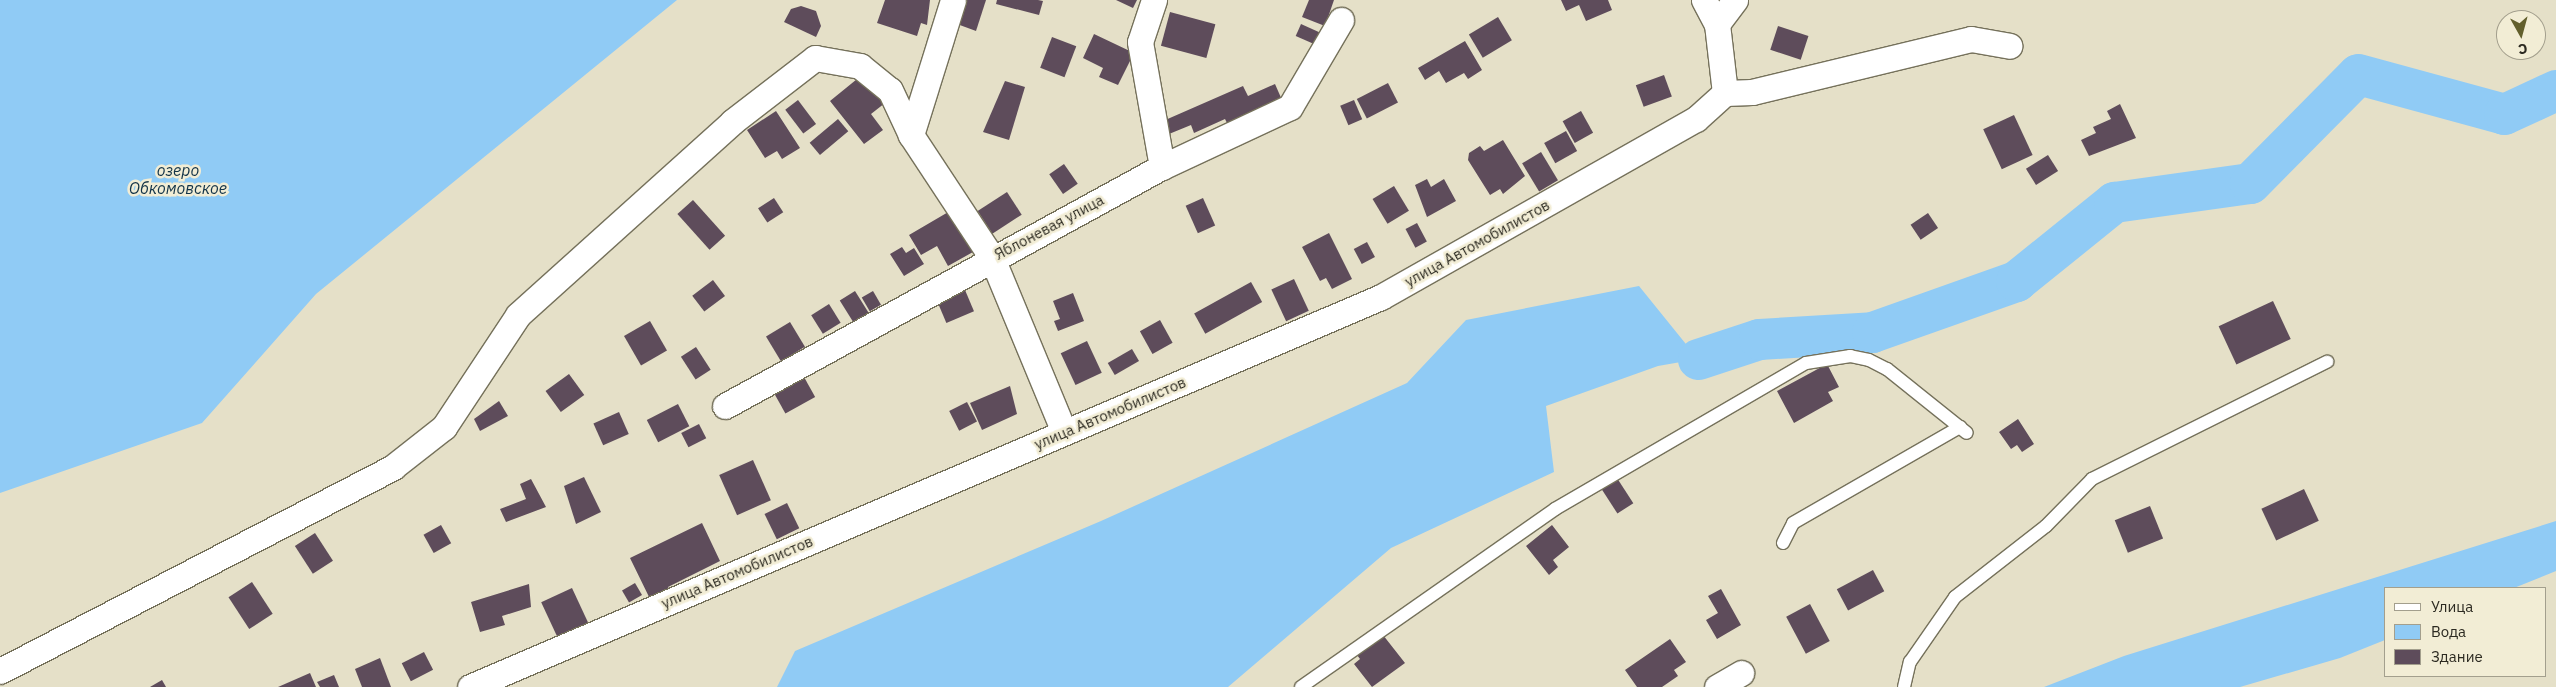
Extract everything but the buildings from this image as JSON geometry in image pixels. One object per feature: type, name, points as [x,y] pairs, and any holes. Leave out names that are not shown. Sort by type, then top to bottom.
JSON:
[{"type":"street","points":[[911,136],[953,0]]},
{"type":"street","points":[[1154,0],[1140,42],[1162,167]]},
{"type":"street","points":[[1704,0],[1717,24],[1725,93],[1752,92],[1971,39],[2009,46]]},
{"type":"street","points":[[1717,24],[1735,0]]},
{"type":"street","name":"Яблоневая улица","points":[[725,406],[992,258],[1162,167],[1290,108],[1341,20]]},
{"type":"street","points":[[0,671],[393,467],[444,427],[518,315],[732,122],[815,58],[860,66],[890,90],[911,136],[992,258],[1064,432]]},
{"type":"street","name":"улица Автомобилистов","points":[[470,687],[1381,297],[1696,119],[1725,93]]},
{"type":"street","points":[[1718,687],[1741,673]]},
{"type":"lane","points":[[1301,687],[1555,509],[1806,363],[1850,356],[1869,360],[1888,368],[1964,430],[1793,523],[1782,543]]},
{"type":"lane","points":[[1904,687],[1910,662],[1955,597],[2046,526],[2092,479],[2327,362]]},
{"type":"water","name":"озеро Обкомовское","points":[[0,0],[677,0],[316,294],[202,423],[0,493]]},
{"type":"water","points":[[1639,286],[1698,359],[1658,366],[1546,406],[1554,472],[1391,548],[1228,687],[777,687],[795,651],[1101,521],[1407,383],[1466,320]]},
{"type":"water","points":[[2556,521],[2556,571],[2516,587],[2384,587],[2384,640],[2340,658],[2240,687],[2044,687],[2124,656]]},
{"type":"waterway","points":[[1698,359],[1759,339],[1872,332],[2016,281],[2114,202],[2250,183],[2358,74],[2504,114],[2556,90]]}]
